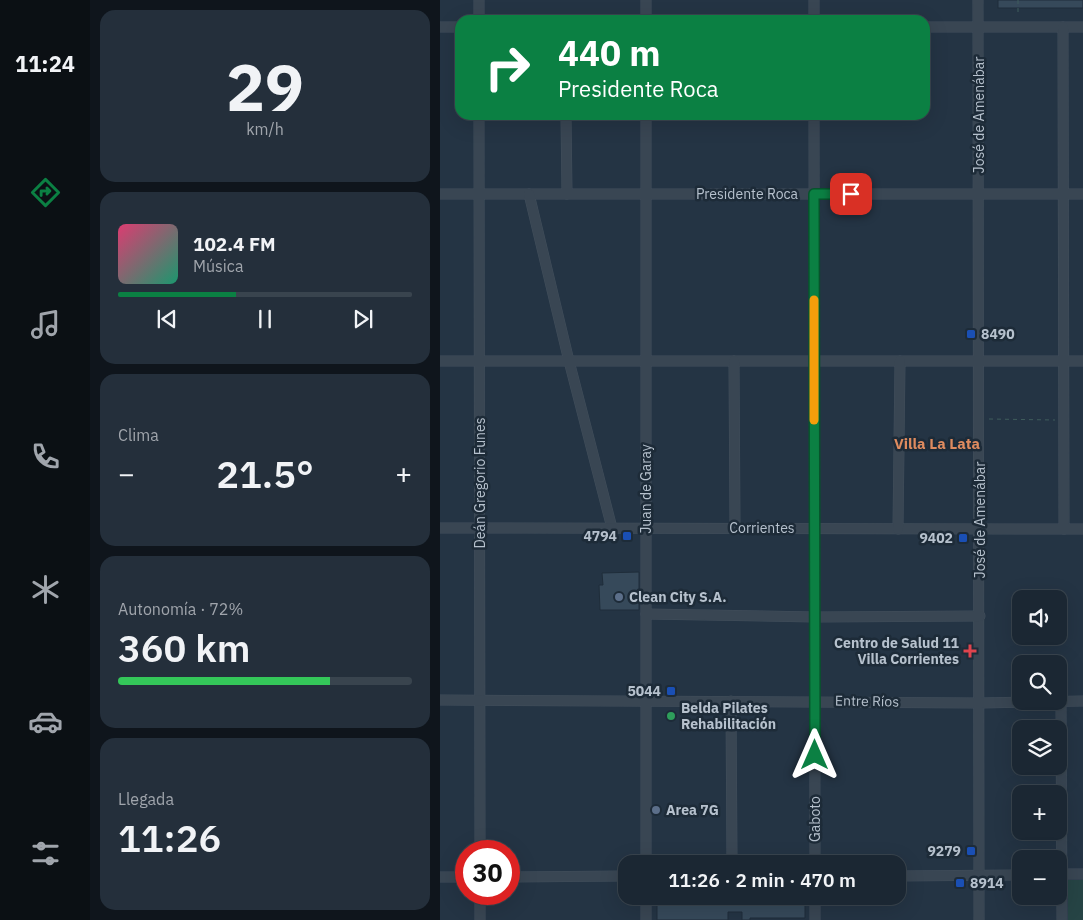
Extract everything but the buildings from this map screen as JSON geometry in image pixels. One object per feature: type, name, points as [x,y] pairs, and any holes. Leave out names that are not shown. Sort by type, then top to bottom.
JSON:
[{"type":"street","points":[[479,0],[479,15]]},
{"type":"street","points":[[646,0],[646,15]]},
{"type":"street","points":[[814,0],[814,15]]},
{"type":"street","name":"José de Amenábar","points":[[978,0],[979,920]]},
{"type":"street","points":[[440,27],[455,27]]},
{"type":"street","points":[[930,27],[1083,27]]},
{"type":"street","points":[[1063,27],[1064,529]]},
{"type":"street","name":"Deán Gregorio Funes","points":[[479,120],[480,840]]},
{"type":"street","points":[[566,120],[567,194]]},
{"type":"street","name":"Juan de Garay","points":[[646,120],[646,855]]},
{"type":"street","name":"Gaboto","points":[[814,120],[815,855]]},
{"type":"street","name":"Presidente Roca","points":[[440,194],[1083,194]]},
{"type":"street","points":[[529,194],[612,528]]},
{"type":"street","points":[[440,361],[1083,361]]},
{"type":"street","points":[[734,361],[735,528]]},
{"type":"street","points":[[898,529],[900,361]]},
{"type":"street","name":"Corrientes","points":[[440,528],[1083,529]]},
{"type":"street","points":[[646,614],[815,617],[980,616]]},
{"type":"street","name":"Entre Ríos","points":[[440,700],[1012,703]]},
{"type":"street","points":[[731,701],[732,855]]},
{"type":"street","name":"Entre Ríos","points":[[1067,702],[1083,701]]},
{"type":"street","points":[[1060,850],[1061,710]]},
{"type":"street","points":[[1067,874],[1083,874]]},
{"type":"street","points":[[906,876],[1012,875]]},
{"type":"street","points":[[520,877],[618,876]]},
{"type":"street","points":[[440,877],[455,877]]},
{"type":"street","points":[[480,905],[480,920]]},
{"type":"street","points":[[646,905],[646,920]]},
{"type":"street","points":[[815,905],[815,920]]},
{"type":"street","points":[[1061,905],[1062,920]]},
{"type":"path","points":[[1018,0],[1018,27]]},
{"type":"path","points":[[979,419],[1064,420]]},
{"type":"green space","points":[[1068,880],[1083,880],[1083,920],[1068,920]]},
{"type":"slow traffic","points":[[814,300],[814,420]]},
{"type":"place","name":"8490","points":[[971,334]]},
{"type":"place","name":"4794","points":[[627,536]]},
{"type":"place","name":"9402","points":[[963,538]]},
{"type":"place","name":"Clean City S.A.","points":[[619,597]]},
{"type":"place","name":"Centro de Salud 11 Villa Corrientes","points":[[970,651]]},
{"type":"place","name":"5044","points":[[671,691]]},
{"type":"place","name":"Belda Pilates Rehabilitación","points":[[671,716]]},
{"type":"place","name":"Area 7G","points":[[656,810]]},
{"type":"place","name":"9279","points":[[971,851]]},
{"type":"place","name":"8914","points":[[960,883]]},
{"type":"district","name":"Villa La Lata","points":[[937,444]]},
{"type":"route","points":[[815,755],[814,194],[851,194]]}]
